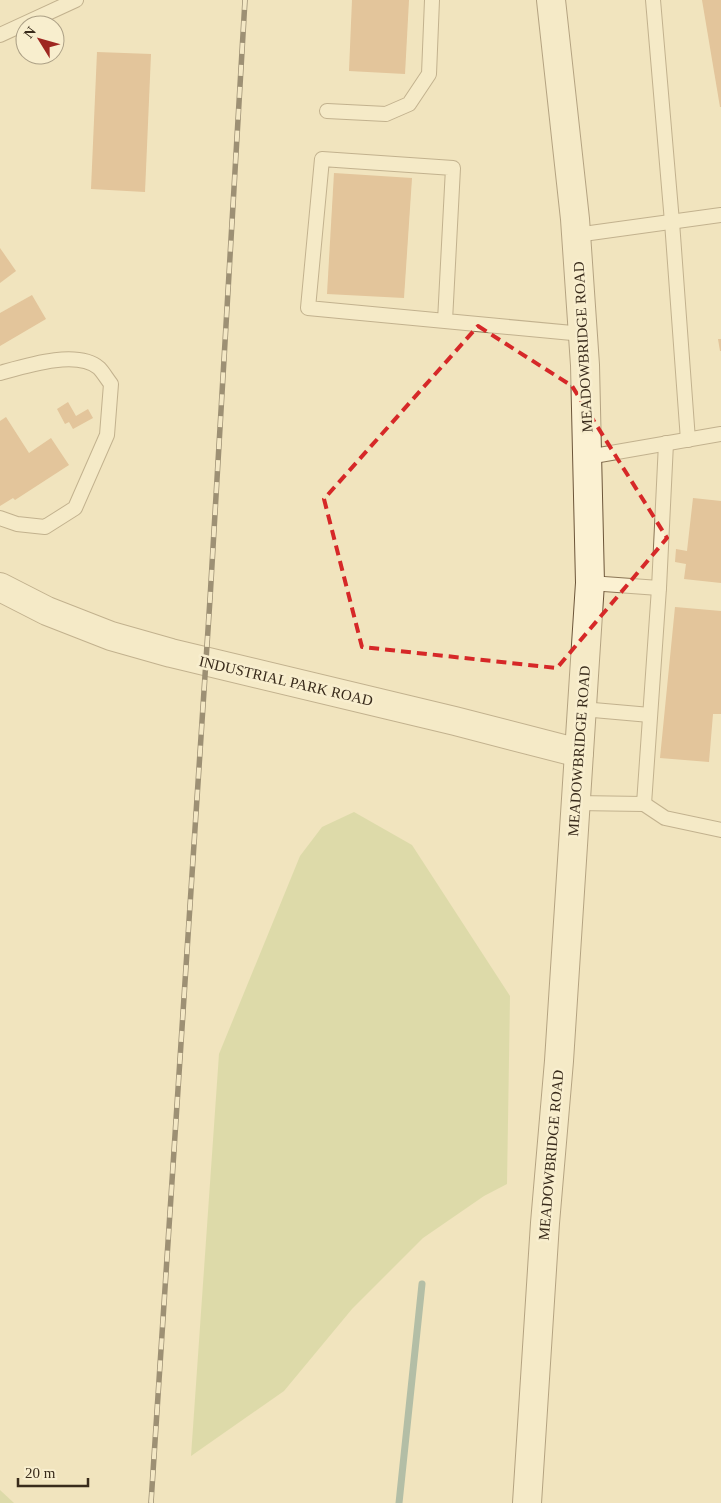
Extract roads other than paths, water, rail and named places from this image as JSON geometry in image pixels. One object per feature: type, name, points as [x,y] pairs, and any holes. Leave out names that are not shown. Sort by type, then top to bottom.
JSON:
[{"type":"main road","name":"MEADOWBRIDGE ROAD","points":[[527,1503],[559,1061],[590,583],[588,457],[583,334],[576,235],[551,0]]},
{"type":"main road","name":"INDUSTRIAL PARK ROAD","points":[[0,587],[47,610],[111,636],[579,753]]},
{"type":"lane","points":[[0,35],[76,0]]},
{"type":"lane","points":[[327,111],[386,114],[409,104],[428,74],[432,0]]},
{"type":"lane","points":[[653,0],[688,440]]},
{"type":"lane","points":[[445,321],[453,168],[322,159],[308,308],[445,321],[583,334]]},
{"type":"lane","points":[[576,235],[721,215]]},
{"type":"lane","points":[[0,373],[42,362],[78,359],[98,367],[111,384],[106,435],[75,508],[45,527],[17,524],[0,518]]},
{"type":"lane","points":[[588,457],[721,434]]},
{"type":"lane","points":[[644,804],[659,588],[666,444]]},
{"type":"lane","points":[[590,583],[659,588]]},
{"type":"lane","points":[[582,709],[650,715]]},
{"type":"lane","points":[[576,802],[644,804],[665,818],[721,830]]},
{"type":"waterway","points":[[399,1503],[422,1284]]},
{"type":"railway","points":[[151,1503],[210,599],[245,0]]}]
